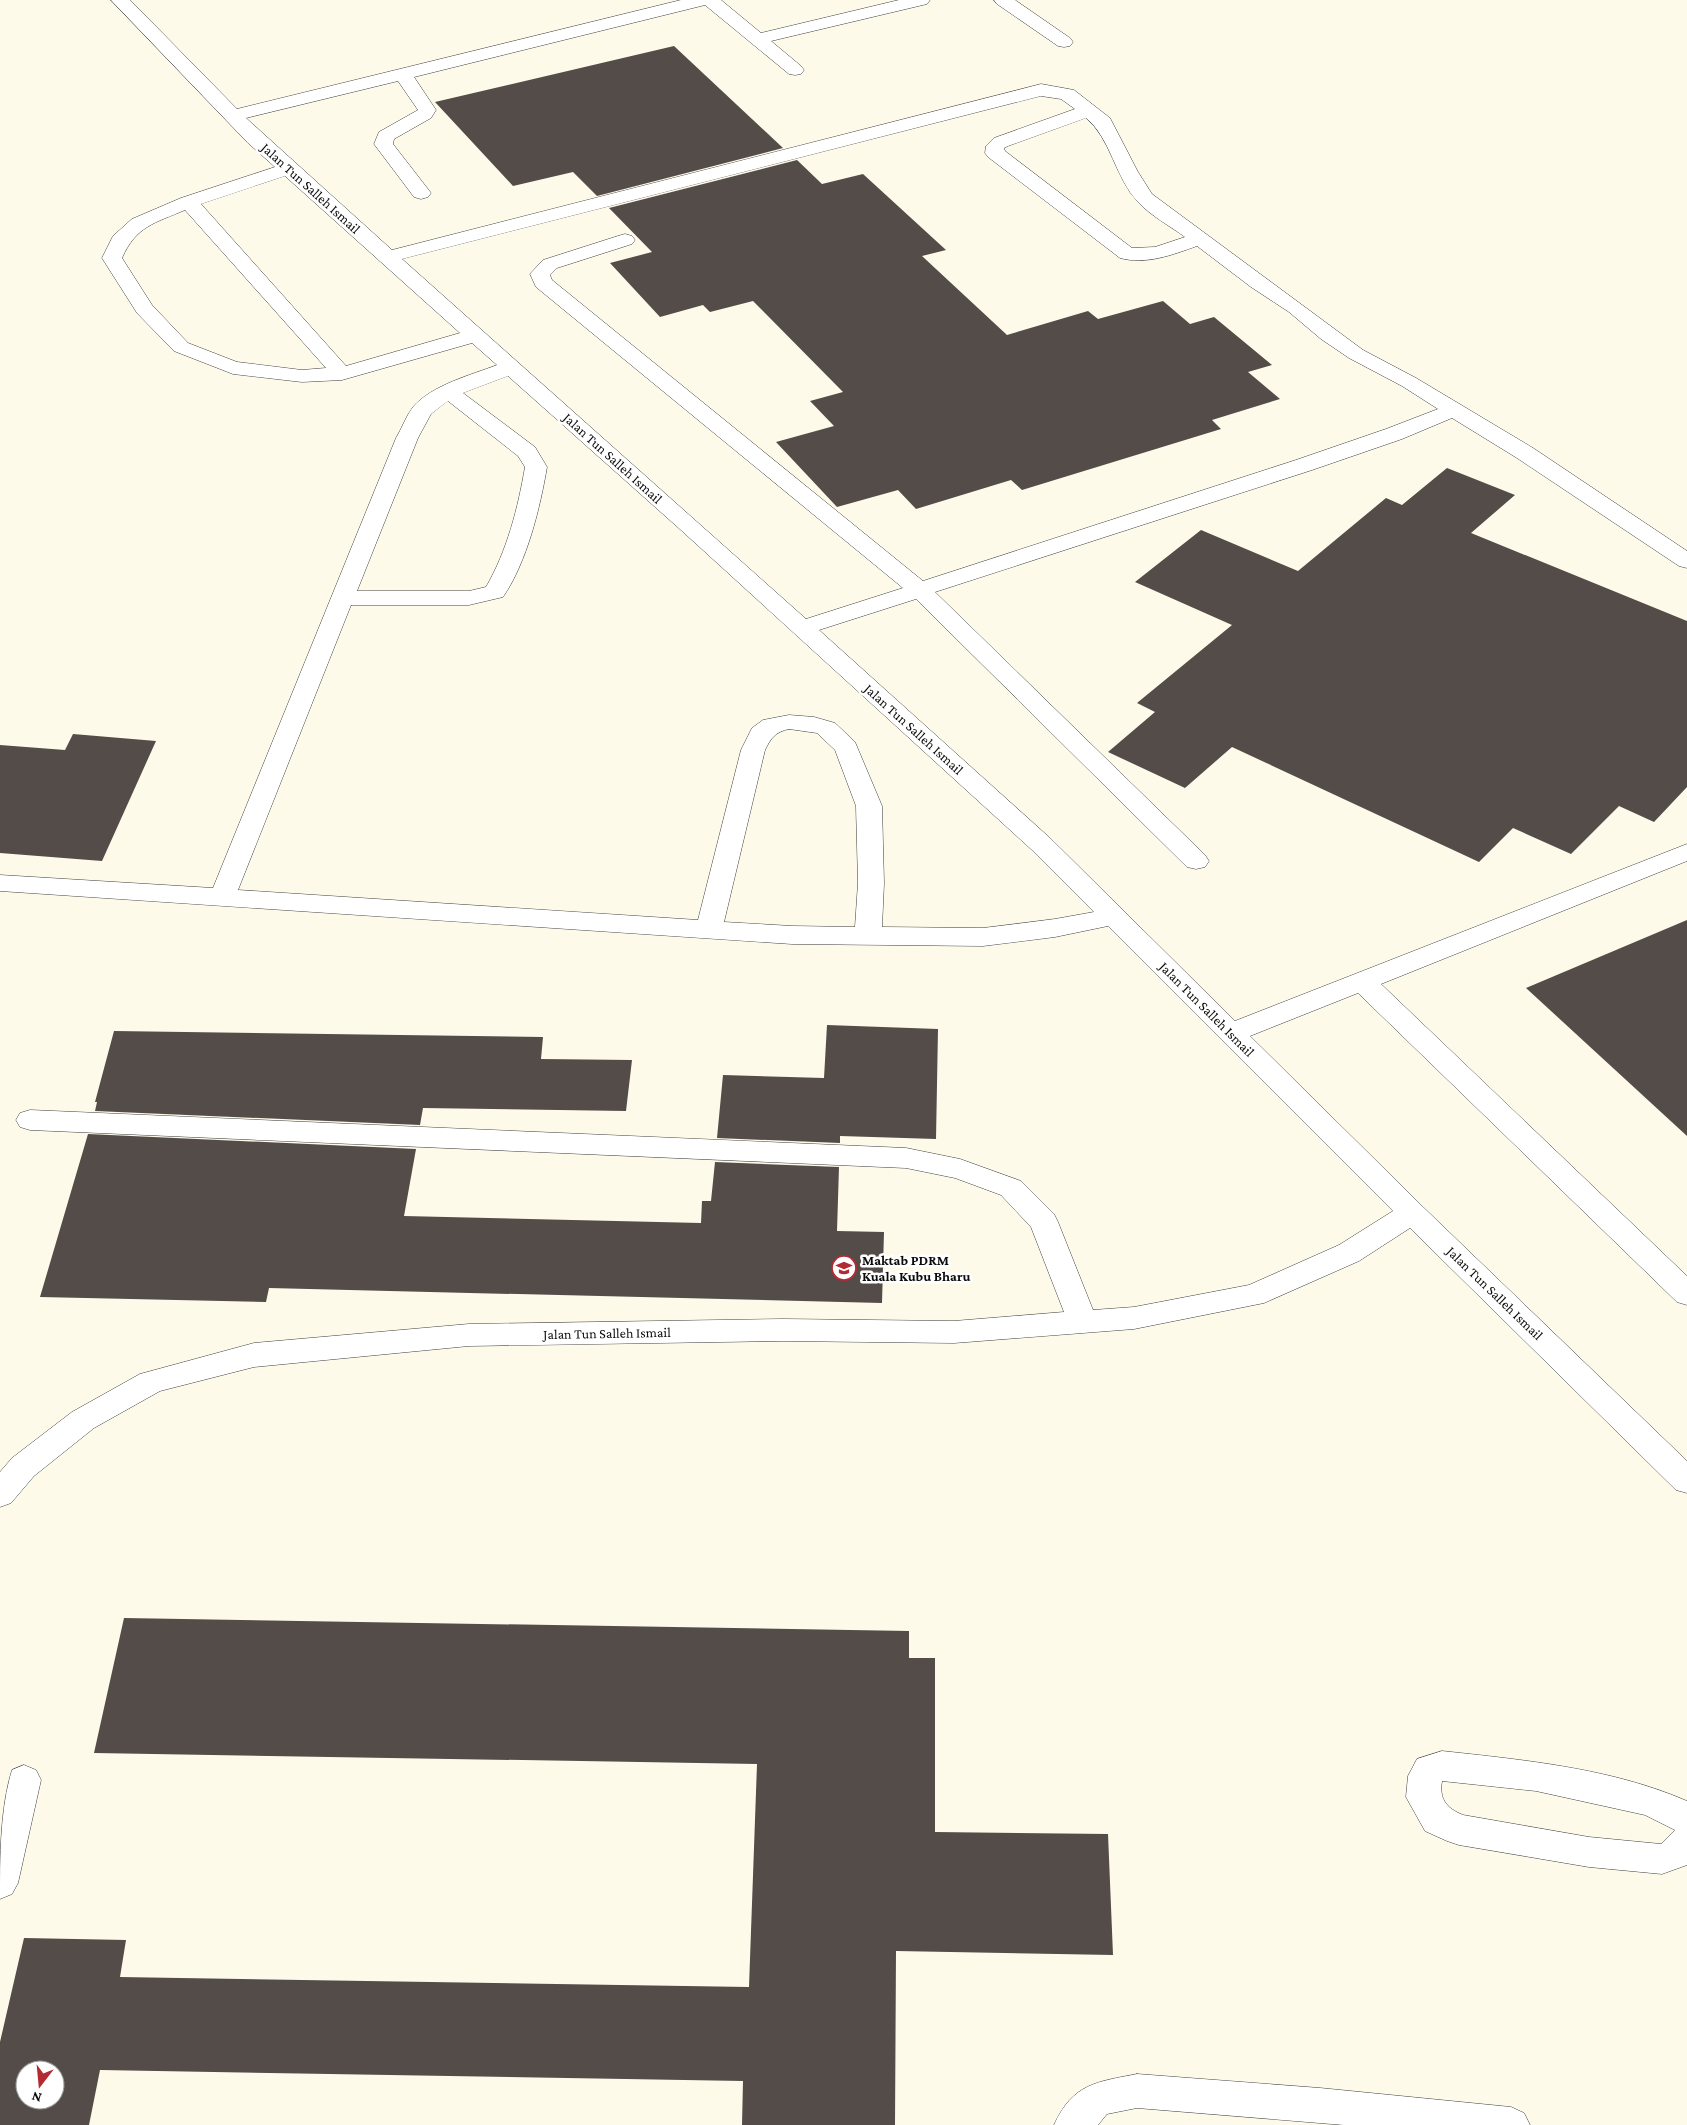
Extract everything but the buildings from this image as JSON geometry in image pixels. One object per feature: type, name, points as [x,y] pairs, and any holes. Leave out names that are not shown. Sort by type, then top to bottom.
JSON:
[{"type":"street","name":"Jalan Tun Salleh Ismail","points":[[120,0],[232,116],[288,169],[512,367],[1041,844],[1412,1212],[1687,1481]]},
{"type":"street","points":[[232,116],[702,0]]},
{"type":"street","points":[[710,0],[795,70]]},
{"type":"street","points":[[757,38],[922,0]]},
{"type":"street","points":[[1003,0],[1064,42]]},
{"type":"street","points":[[404,74],[427,110],[424,114],[386,136],[383,144],[421,193]]},
{"type":"street","points":[[388,257],[1041,90],[1066,94],[1104,122],[1128,172],[1144,198],[1356,354],[1409,382],[1540,463],[1687,561]]},
{"type":"street","points":[[1090,110],[1001,142],[995,146],[995,153],[1127,254],[1152,255],[1199,239]]},
{"type":"street","points":[[288,169],[188,202],[139,223],[120,240],[112,258],[144,309],[181,347],[233,368],[302,376],[342,374],[475,335]]},
{"type":"street","points":[[188,202],[342,374]]},
{"type":"street","points":[[625,240],[550,264],[540,274],[542,283],[921,591],[1196,861]]},
{"type":"street","points":[[222,898],[407,438],[422,410],[448,390],[512,367]]},
{"type":"street","points":[[343,598],[469,598],[495,592],[504,576],[529,506],[536,468],[527,452],[448,390]]},
{"type":"street","points":[[802,628],[921,591],[1304,465],[1394,434],[1454,410]]},
{"type":"street","points":[[709,930],[753,750],[761,733],[772,725],[789,722],[814,724],[826,728],[846,747],[869,806],[871,884],[868,937]]},
{"type":"street","points":[[1232,1033],[1687,852]]},
{"type":"street","points":[[0,883],[792,936],[983,937],[1055,928],[1114,916]]},
{"type":"street","points":[[1363,982],[1687,1294]]},
{"type":"street","points":[[30,1120],[906,1158],[960,1169],[1011,1188],[1044,1222],[1083,1322]]},
{"type":"street","name":"Jalan Tun Salleh Ismail","points":[[0,1494],[23,1467],[83,1420],[151,1382],[254,1355],[469,1335],[782,1330],[954,1332],[1134,1318],[1254,1295],[1349,1253],[1412,1212]]},
{"type":"street","points":[[1687,1820],[1675,1812],[1650,1801],[1536,1776],[1442,1766],[1429,1768],[1425,1776],[1423,1797],[1437,1820],[1459,1830],[1589,1852],[1662,1858],[1677,1853],[1687,1841]]},
{"type":"street","points":[[0,1883],[24,1780]]},
{"type":"street","points":[[1072,2125],[1097,2099],[1137,2090],[1320,2105],[1511,2125]]},
{"type":"place","name":"Maktab PDRM Kuala Kubu Bharu","points":[[844,1268]]}]
